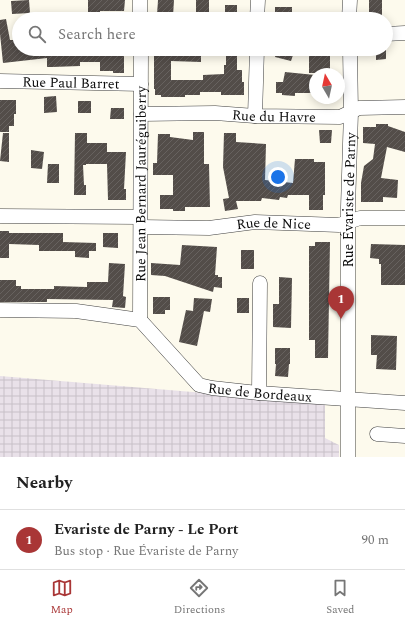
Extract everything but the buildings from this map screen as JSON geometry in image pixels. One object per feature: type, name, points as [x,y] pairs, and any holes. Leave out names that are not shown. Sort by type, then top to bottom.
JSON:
[{"type":"street","points":[[140,0],[140,12]]},
{"type":"street","points":[[257,12],[258,0]]},
{"type":"street","points":[[349,12],[350,0]]},
{"type":"street","points":[[393,34],[405,33]]},
{"type":"street","name":"Rue Jean Bernard Jauréguiberry","points":[[140,56],[140,320]]},
{"type":"street","points":[[255,116],[256,56]]},
{"type":"street","name":"Rue Évariste de Parny","points":[[348,457],[348,221],[351,112],[350,56]]},
{"type":"street","name":"Rue Paul Barret","points":[[0,81],[141,84]]},
{"type":"street","name":"Rue du Havre","points":[[141,114],[215,113],[255,116],[340,117],[359,108],[405,107]]},
{"type":"street","name":"Rue de Nice","points":[[0,216],[141,222],[209,228],[255,222],[339,224],[360,218],[405,218]]},
{"type":"street","points":[[259,393],[260,283]]},
{"type":"street","points":[[0,310],[76,310],[140,320]]},
{"type":"street","name":"Rue de Bordeaux","points":[[140,320],[199,385],[212,388],[259,393],[405,403]]},
{"type":"street","points":[[377,434],[405,436]]},
{"type":"shaded area","points":[[0,376],[325,403],[325,438],[339,445],[339,457],[0,457]]},
{"type":"place","name":"Evariste de Parny - Le Port","points":[[341,319]]}]
